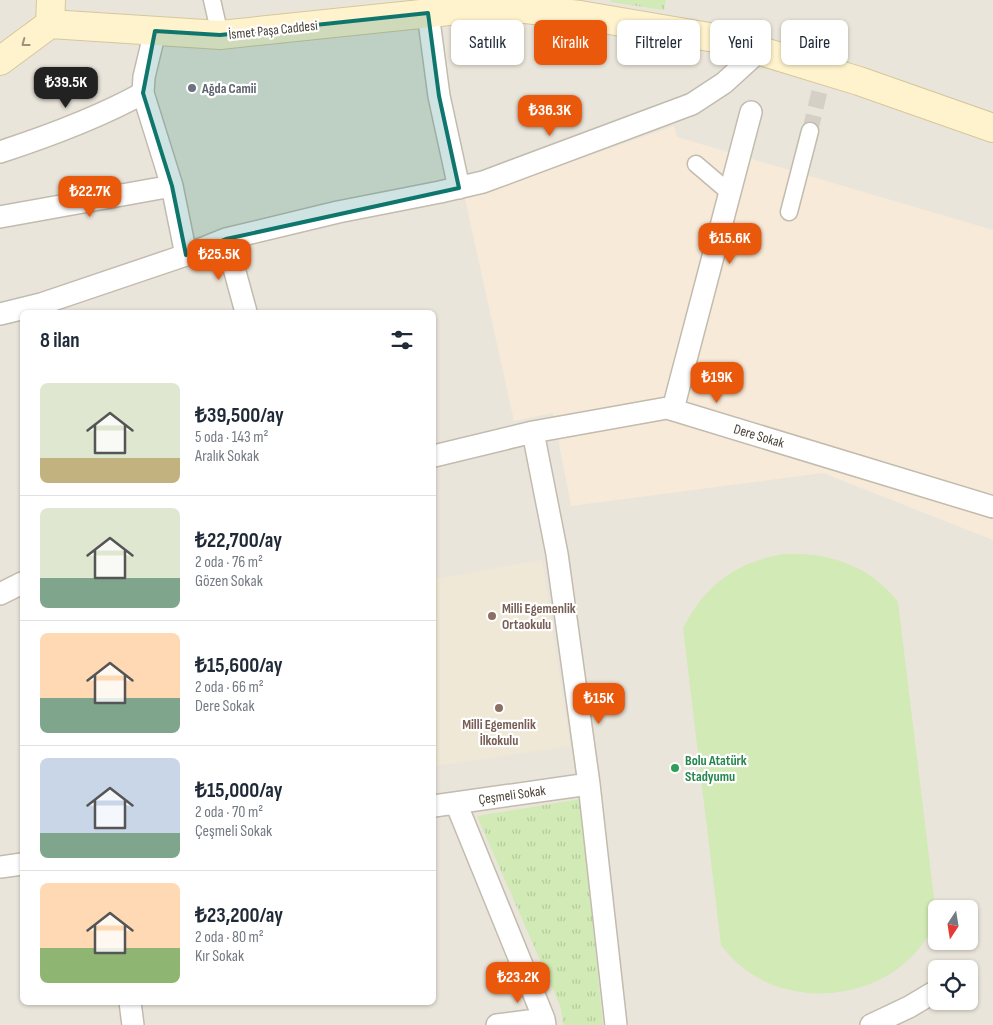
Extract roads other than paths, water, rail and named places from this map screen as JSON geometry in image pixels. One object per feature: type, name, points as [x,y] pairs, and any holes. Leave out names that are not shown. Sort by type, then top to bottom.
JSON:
[{"type":"main road","name":"İsmet Paşa Caddesi","points":[[50,12],[155,31],[220,35],[496,6],[580,15],[710,37]]},
{"type":"main road","points":[[0,61],[50,12]]},
{"type":"main road","name":"İsmet Paşa Caddesi","points":[[771,55],[859,81],[993,128]]},
{"type":"street","points":[[212,0],[220,35]]},
{"type":"street","points":[[428,13],[439,96],[459,188]]},
{"type":"street","points":[[155,31],[144,77],[143,93],[172,186],[186,254]]},
{"type":"street","points":[[28,310],[42,308],[226,239],[338,212],[484,182],[692,104],[724,83],[744,65]]},
{"type":"street","points":[[0,152],[70,127],[143,93]]},
{"type":"street","points":[[673,409],[751,112]]},
{"type":"street","points":[[789,212],[810,131]]},
{"type":"street","points":[[696,164],[730,193]]},
{"type":"street","points":[[0,217],[172,186]]},
{"type":"street","points":[[226,239],[245,310]]},
{"type":"street","points":[[0,314],[20,311]]},
{"type":"street","name":"Dere Sokak","points":[[436,456],[532,432],[667,408],[993,507]]},
{"type":"street","points":[[532,432],[557,554],[590,784],[616,1025]]},
{"type":"street","points":[[0,594],[20,584]]},
{"type":"street","name":"Çeşmeli Sokak","points":[[436,806],[590,784]]},
{"type":"street","points":[[456,804],[544,1022],[497,1025]]},
{"type":"street","points":[[0,867],[20,864]]},
{"type":"street","points":[[871,1025],[909,1008],[928,996]]},
{"type":"street","points":[[130,1005],[132,1025]]},
{"type":"tunnel","points":[[810,131],[823,77],[822,65]]},
{"type":"place","name":"Ağda Camii","points":[[192,88]]},
{"type":"place","name":"Milli Egemenlik Ortaokulu","points":[[492,616]]},
{"type":"place","name":"Milli Egemenlik İlkokulu","points":[[499,708]]},
{"type":"place","name":"Bolu Atatürk Stadyumu","points":[[675,768]]}]
